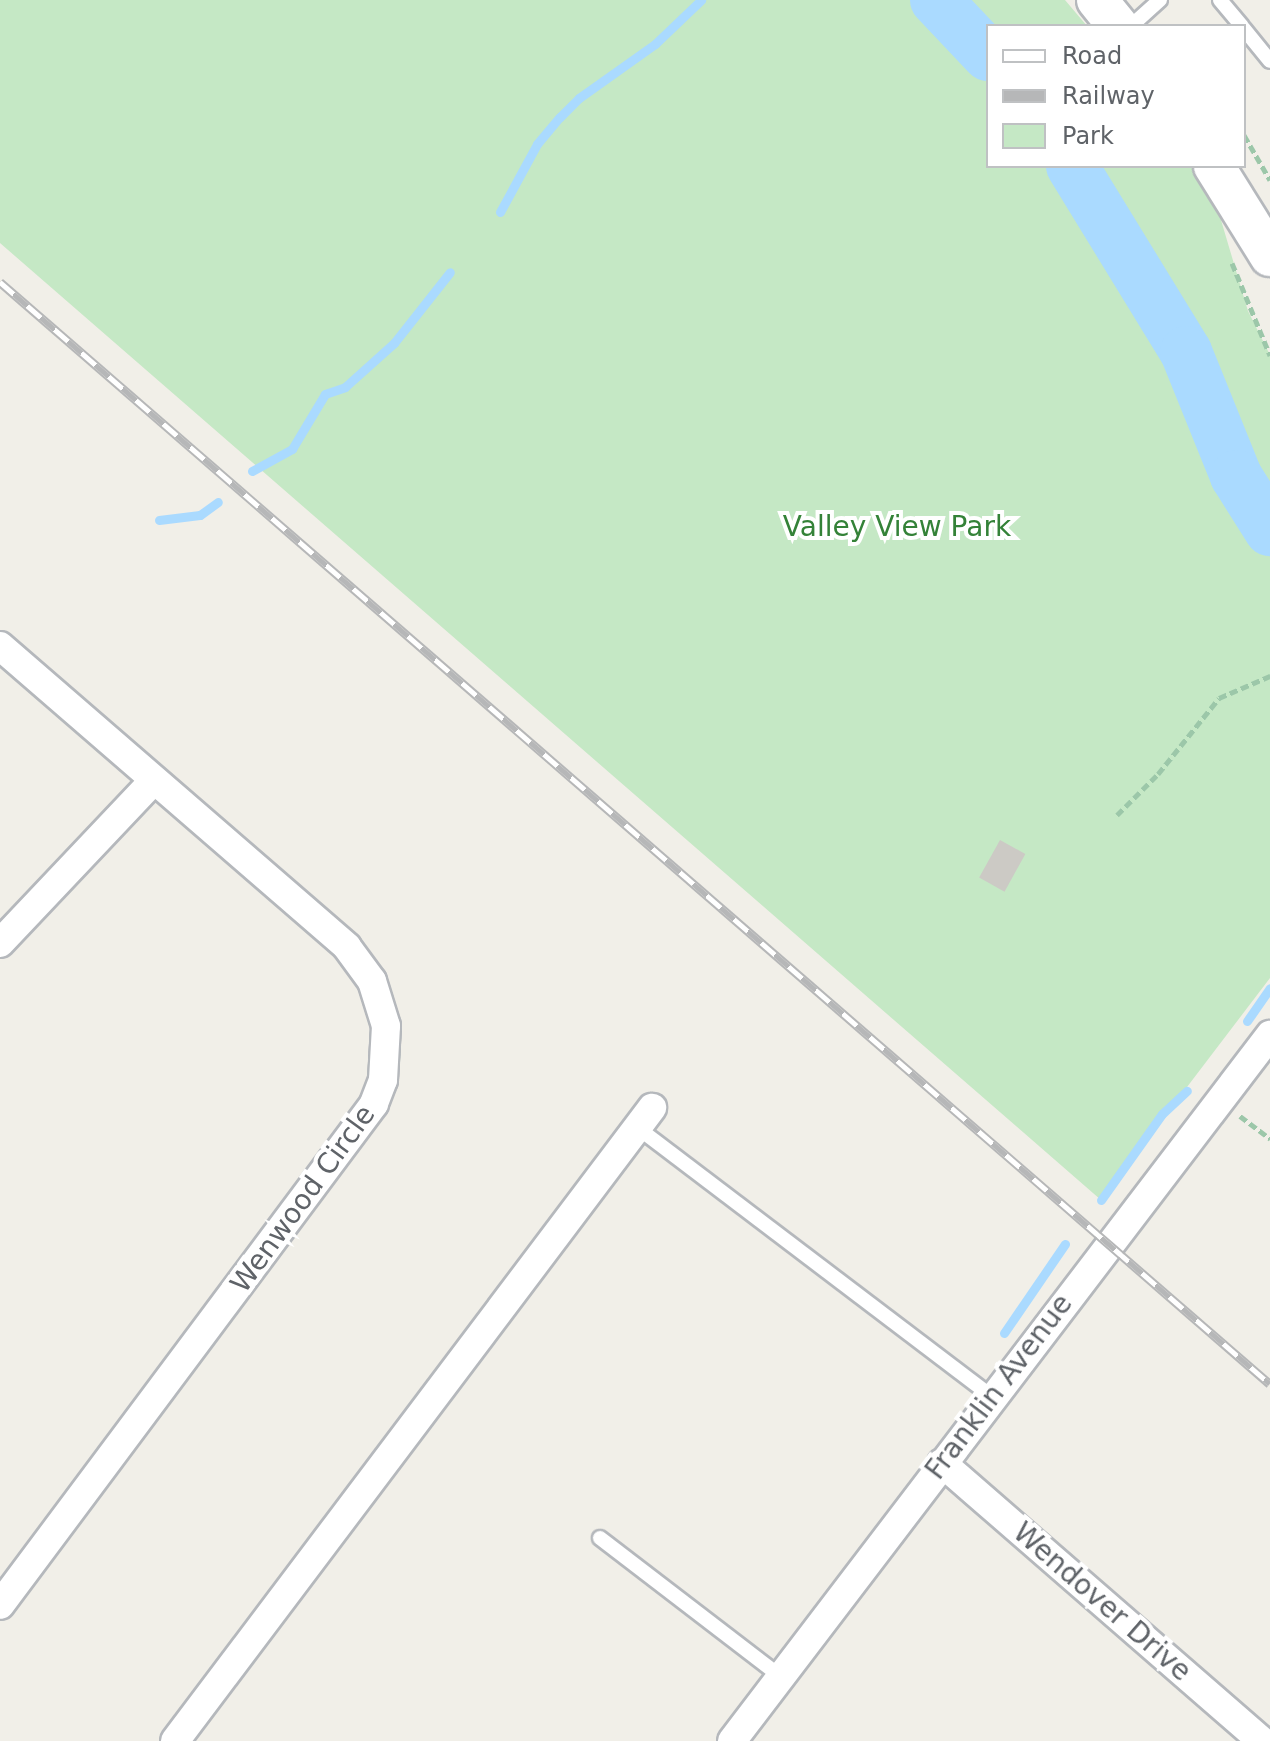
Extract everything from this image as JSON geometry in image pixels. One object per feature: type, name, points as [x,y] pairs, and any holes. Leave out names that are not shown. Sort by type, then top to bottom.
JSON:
[{"type":"main road","points":[[1097,0],[1116,24]]},
{"type":"main road","points":[[1215,168],[1270,256]]},
{"type":"street","name":"Wenwood Circle","points":[[0,646],[347,947],[364,969],[386,1026],[383,1080],[342,1151],[0,1605]]},
{"type":"street","points":[[0,943],[154,780]]},
{"type":"street","name":"Franklin Avenue","points":[[732,1741],[1270,1035]]},
{"type":"street","points":[[175,1741],[645,1118]]},
{"type":"street","name":"Wendover Drive","points":[[942,1463],[1262,1741]]},
{"type":"lane","points":[[1133,24],[1160,0]]},
{"type":"lane","points":[[1220,0],[1240,24]]},
{"type":"lane","points":[[1246,32],[1270,61]]},
{"type":"lane","points":[[645,1118],[992,1397]]},
{"type":"lane","points":[[600,1538],[781,1677]]},
{"type":"path","points":[[1246,138],[1270,180]]},
{"type":"path","points":[[1229,253],[1248,311],[1270,355]]},
{"type":"path","points":[[1117,815],[1219,698],[1245,683],[1270,676]]},
{"type":"green space","name":"Valley View Park","points":[[0,0],[1065,0],[1085,24],[986,24],[986,168],[1194,168],[1218,210],[1248,311],[1270,355],[1270,978],[1101,1200],[0,243]]},
{"type":"building","points":[[1000,840],[1025,854],[1005,892],[979,878]]},
{"type":"waterway","points":[[500,212],[537,144],[560,117],[579,98],[655,44],[701,0]]},
{"type":"waterway","points":[[936,0],[986,53]]},
{"type":"waterway","points":[[1073,168],[1186,352],[1236,476],[1270,530]]},
{"type":"waterway","points":[[252,471],[292,449],[325,394],[345,387],[394,343],[450,272]]},
{"type":"waterway","points":[[159,520],[200,515],[218,502]]},
{"type":"waterway","points":[[1247,1021],[1270,988]]},
{"type":"waterway","points":[[1101,1200],[1162,1114],[1187,1091]]},
{"type":"waterway","points":[[1004,1333],[1065,1244]]},
{"type":"railway","points":[[0,282],[1270,1384]]}]
